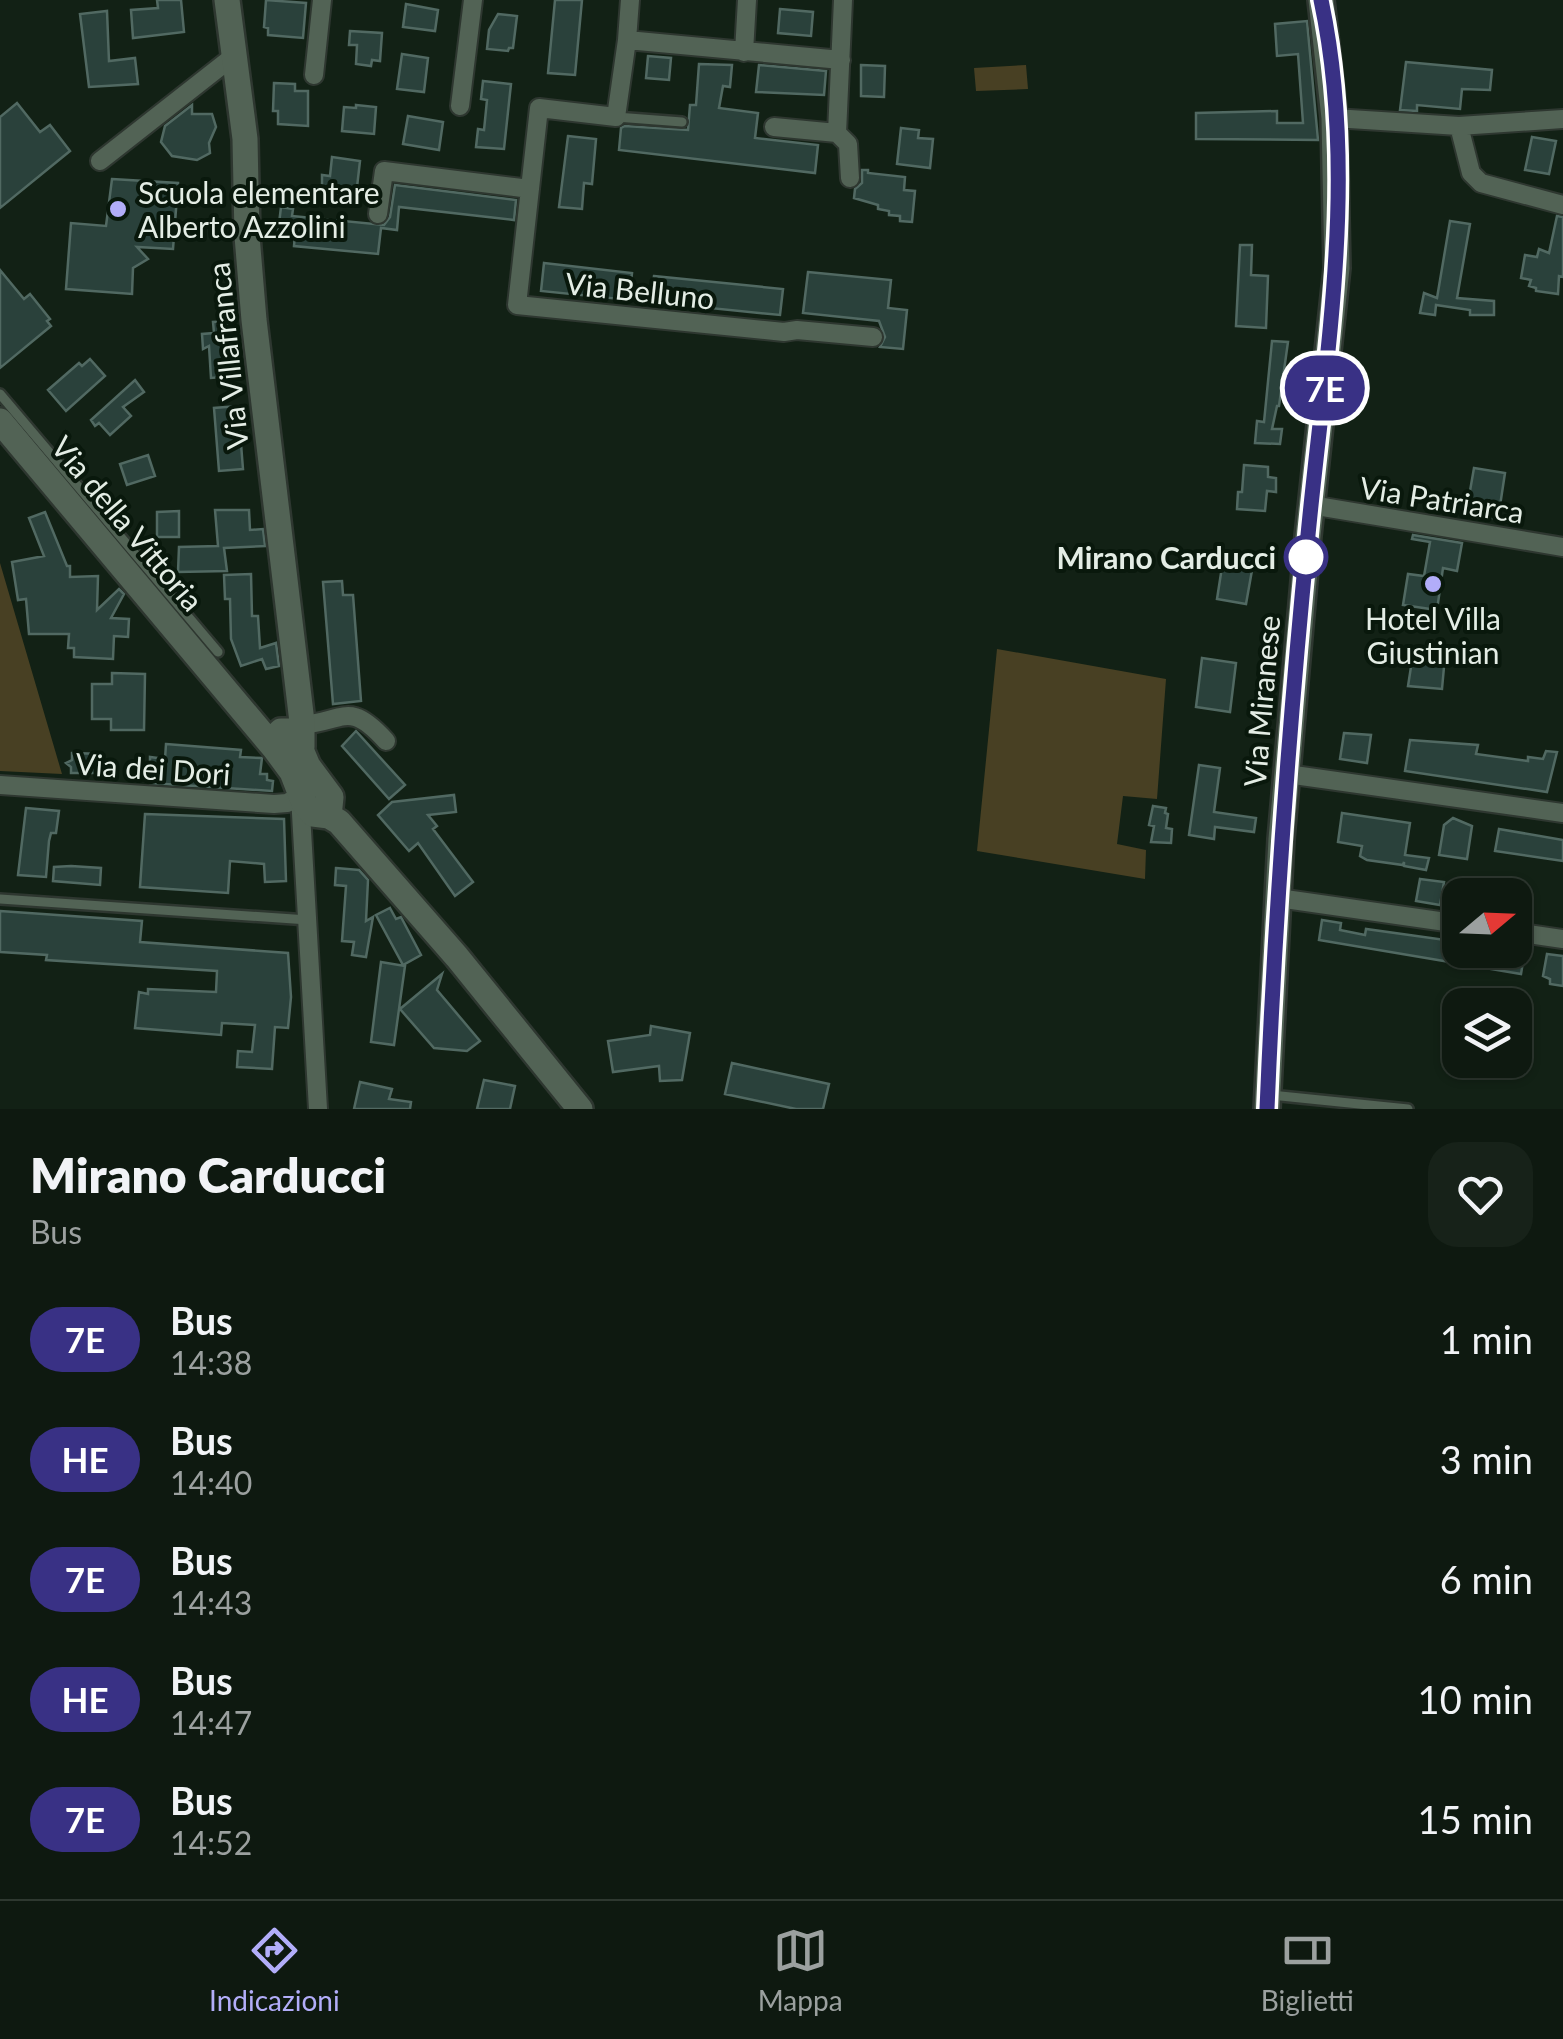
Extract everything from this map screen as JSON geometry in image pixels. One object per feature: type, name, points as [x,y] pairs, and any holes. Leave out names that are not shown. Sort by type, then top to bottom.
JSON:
[{"type":"main road","name":"Via Villafranca","points":[[227,0],[245,139],[247,248],[291,731]]},
{"type":"main road","name":"Via Miranese","points":[[1267,1102],[1287,774],[1337,268],[1334,118],[1321,0]]},
{"type":"main road","name":"Via della Vittoria","points":[[0,421],[266,723],[291,731],[308,766],[318,805],[358,826],[409,902],[580,1109]]},
{"type":"street","points":[[314,76],[322,0]]},
{"type":"street","points":[[460,106],[473,0]]},
{"type":"street","points":[[616,117],[630,0]]},
{"type":"street","points":[[744,52],[747,0]]},
{"type":"street","points":[[837,133],[843,0]]},
{"type":"street","points":[[626,40],[841,60]]},
{"type":"street","points":[[100,161],[235,54]]},
{"type":"street","name":"Via Belluno","points":[[616,117],[539,108],[517,305],[784,332],[874,337]]},
{"type":"street","points":[[1334,118],[1459,126],[1563,119]]},
{"type":"street","points":[[1459,126],[1471,173],[1481,183],[1563,205]]},
{"type":"street","points":[[774,127],[837,133],[848,144],[850,178]]},
{"type":"street","points":[[378,214],[384,171],[530,189]]},
{"type":"street","name":"Via Patriarca","points":[[1311,506],[1563,547]]},
{"type":"street","points":[[291,731],[347,715],[371,725],[386,741]]},
{"type":"street","points":[[1287,774],[1563,813]]},
{"type":"street","name":"Via dei Dori","points":[[0,785],[318,805]]},
{"type":"street","points":[[318,805],[300,824],[304,837],[318,1109]]},
{"type":"street","points":[[1278,898],[1442,921]]},
{"type":"street","points":[[1532,934],[1563,939]]},
{"type":"lane","points":[[616,117],[682,122]]},
{"type":"lane","points":[[0,394],[213,659]]},
{"type":"lane","points":[[0,899],[308,920]]},
{"type":"lane","points":[[1267,1102],[1408,1109]]},
{"type":"shaded area","points":[[1026,65],[1028,89],[976,91],[974,68]]},
{"type":"shaded area","points":[[0,563],[62,774],[0,771]]},
{"type":"shaded area","points":[[997,649],[1166,679],[1157,799],[1123,796],[1117,844],[1146,850],[1145,879],[977,851]]},
{"type":"building","points":[[157,0],[181,0],[184,32],[133,38],[131,10],[158,8]]},
{"type":"building","points":[[266,0],[306,3],[303,38],[268,35],[268,28],[264,27]]},
{"type":"building","points":[[555,0],[582,0],[575,75],[548,73]]},
{"type":"building","points":[[406,4],[438,10],[435,31],[403,27]]},
{"type":"building","points":[[780,9],[813,12],[811,36],[778,33]]},
{"type":"building","points":[[107,11],[109,61],[135,58],[138,84],[89,87],[80,14]]},
{"type":"building","points":[[498,14],[517,16],[513,48],[508,51],[487,49],[489,30]]},
{"type":"building","points":[[1307,21],[1318,140],[1196,139],[1196,113],[1277,111],[1277,123],[1303,123],[1298,54],[1277,56],[1275,24]]},
{"type":"building","points":[[350,31],[382,33],[380,61],[372,60],[371,66],[356,64],[357,45],[349,45]]},
{"type":"building","points":[[402,54],[428,58],[424,92],[397,89]]},
{"type":"building","points":[[648,56],[671,58],[669,80],[646,78]]},
{"type":"building","points":[[1406,62],[1492,70],[1490,90],[1462,89],[1460,109],[1417,105],[1417,111],[1400,110]]},
{"type":"building","points":[[699,64],[732,65],[730,87],[723,86],[719,108],[758,113],[755,138],[818,145],[815,173],[619,150],[621,128],[625,126],[688,130],[690,105],[696,105]]},
{"type":"building","points":[[759,65],[826,71],[824,95],[756,92]]},
{"type":"building","points":[[861,65],[885,66],[884,97],[861,96]]},
{"type":"building","points":[[483,81],[511,84],[504,149],[476,147],[478,129],[484,130],[487,100],[481,99]]},
{"type":"building","points":[[274,83],[295,84],[295,91],[308,91],[308,126],[278,124],[278,111],[273,111]]},
{"type":"building","points":[[17,103],[40,132],[50,125],[70,151],[0,208],[0,117]]},
{"type":"building","points":[[192,105],[192,114],[212,114],[216,127],[209,143],[210,153],[197,160],[172,156],[161,142],[165,126]]},
{"type":"building","points":[[344,107],[376,107],[374,134],[342,131]]},
{"type":"building","points":[[408,116],[443,122],[439,150],[403,144]]},
{"type":"building","points":[[901,128],[919,130],[918,138],[933,139],[930,168],[897,164]]},
{"type":"building","points":[[568,136],[596,139],[592,184],[584,183],[582,209],[559,207]]},
{"type":"building","points":[[1532,137],[1556,141],[1549,174],[1525,170]]},
{"type":"building","points":[[332,157],[360,161],[356,196],[322,191],[322,175],[330,176]]},
{"type":"building","points":[[862,170],[905,177],[904,190],[915,191],[912,222],[900,221],[900,216],[889,215],[878,205],[854,198],[855,189],[862,183]]},
{"type":"building","points":[[112,179],[178,183],[173,249],[137,247],[148,259],[133,268],[132,294],[66,289],[71,223],[106,226]]},
{"type":"building","points":[[395,185],[516,200],[514,220],[399,207],[397,230],[381,228],[378,254],[294,246],[295,234],[278,232],[281,207],[293,209],[292,216],[384,225],[390,217]]},
{"type":"building","points":[[1557,216],[1563,217],[1563,277],[1559,276],[1558,294],[1536,291],[1529,286],[1531,280],[1521,278],[1525,255],[1537,257],[1539,249],[1549,253]]},
{"type":"building","points":[[1450,221],[1470,224],[1457,298],[1494,301],[1494,315],[1470,315],[1470,310],[1436,305],[1435,315],[1420,313],[1424,293],[1437,298]]},
{"type":"building","points":[[1240,245],[1252,245],[1251,275],[1268,276],[1266,328],[1236,326]]},
{"type":"building","points":[[544,263],[632,273],[629,300],[541,291]]},
{"type":"building","points":[[0,270],[24,299],[30,294],[50,319],[47,321],[51,326],[0,368]]},
{"type":"building","points":[[808,272],[891,280],[888,308],[907,310],[903,349],[880,347],[885,337],[879,321],[803,313]]},
{"type":"building","points":[[654,276],[783,289],[780,315],[651,302]]},
{"type":"building","points":[[230,321],[231,332],[236,332],[231,334],[234,376],[211,378],[209,346],[203,349],[202,334],[214,333],[213,322]]},
{"type":"building","points":[[1272,341],[1288,342],[1272,429],[1282,429],[1280,444],[1255,443],[1257,421],[1264,422]]},
{"type":"building","points":[[90,359],[105,376],[66,411],[48,390],[79,363],[82,366]]},
{"type":"building","points":[[135,380],[144,392],[123,407],[131,416],[110,435],[99,423],[95,426],[91,420]]},
{"type":"building","points":[[238,406],[243,469],[219,471],[214,408]]},
{"type":"building","points":[[148,455],[155,476],[127,485],[120,464]]},
{"type":"building","points":[[1244,465],[1268,467],[1268,477],[1276,478],[1276,492],[1267,491],[1265,511],[1237,509]]},
{"type":"building","points":[[1474,468],[1505,473],[1498,519],[1466,514]]},
{"type":"building","points":[[215,510],[249,510],[250,530],[263,529],[265,546],[224,548],[227,571],[178,572],[179,547],[218,546]]},
{"type":"building","points":[[179,511],[179,537],[157,537],[157,512]]},
{"type":"building","points":[[45,512],[70,566],[70,577],[98,576],[97,610],[119,589],[124,594],[111,618],[129,619],[128,637],[114,636],[113,659],[74,657],[74,648],[68,648],[69,634],[29,634],[26,599],[18,600],[12,562],[44,556],[29,518]]},
{"type":"building","points":[[1413,535],[1462,543],[1457,571],[1443,568],[1437,610],[1403,605],[1408,574],[1424,576],[1430,542],[1412,539]]},
{"type":"building","points":[[1224,554],[1254,559],[1246,604],[1217,599]]},
{"type":"building","points":[[251,574],[252,616],[258,616],[260,648],[276,643],[279,666],[266,669],[262,659],[241,666],[231,639],[230,599],[225,599],[224,575]]},
{"type":"building","points":[[342,581],[343,595],[353,595],[361,701],[333,704],[323,582]]},
{"type":"building","points":[[1413,654],[1445,656],[1442,689],[1408,686]]},
{"type":"building","points":[[1202,658],[1236,663],[1230,712],[1196,707]]},
{"type":"building","points":[[112,673],[145,674],[144,730],[111,730],[111,719],[92,719],[92,684],[112,684]]},
{"type":"building","points":[[356,731],[405,785],[389,799],[342,746]]},
{"type":"building","points":[[1344,733],[1371,735],[1367,763],[1340,759]]},
{"type":"building","points":[[1410,740],[1478,745],[1476,754],[1528,761],[1528,757],[1543,759],[1546,751],[1557,752],[1547,792],[1405,771]]},
{"type":"building","points":[[166,744],[241,750],[240,757],[262,758],[260,774],[267,774],[267,780],[273,781],[272,791],[150,783],[150,757],[165,759]]},
{"type":"building","points":[[72,753],[103,754],[102,773],[71,773],[66,763],[72,760]]},
{"type":"building","points":[[1199,765],[1220,768],[1214,812],[1256,818],[1254,832],[1215,827],[1214,839],[1189,835]]},
{"type":"building","points":[[454,795],[456,812],[428,815],[437,826],[433,829],[473,882],[455,896],[418,843],[409,851],[378,815],[392,802]]},
{"type":"building","points":[[1153,806],[1166,808],[1171,843],[1151,842]]},
{"type":"building","points":[[26,808],[59,811],[56,833],[51,833],[49,841],[46,877],[18,875]]},
{"type":"building","points":[[1342,813],[1410,823],[1405,855],[1429,858],[1426,870],[1404,866],[1404,862],[1403,865],[1367,860],[1360,856],[1362,846],[1338,842]]},
{"type":"building","points":[[145,814],[284,819],[286,881],[265,882],[264,864],[230,861],[228,893],[140,887]]},
{"type":"building","points":[[1453,818],[1472,826],[1467,859],[1439,855],[1444,825]]},
{"type":"building","points":[[1499,829],[1563,840],[1563,861],[1495,851]]},
{"type":"building","points":[[54,867],[101,868],[100,885],[53,881]]},
{"type":"building","points":[[336,868],[359,870],[368,880],[366,921],[373,917],[366,957],[352,955],[354,942],[342,941],[346,886],[335,885]]},
{"type":"building","points":[[1420,879],[1442,882],[1440,905],[1416,901]]},
{"type":"building","points":[[390,908],[396,919],[401,917],[421,955],[403,965],[376,915]]},
{"type":"building","points":[[0,911],[142,921],[140,942],[288,953],[288,1028],[275,1027],[272,1069],[237,1067],[238,1051],[252,1052],[255,1025],[222,1023],[221,1035],[135,1028],[139,992],[216,992],[217,971],[46,960],[47,955],[0,952]]},
{"type":"building","points":[[1322,920],[1341,923],[1340,930],[1365,935],[1366,929],[1442,940],[1442,961],[1319,940]]},
{"type":"building","points":[[1547,954],[1563,956],[1563,986],[1550,984],[1550,979],[1543,976]]},
{"type":"building","points":[[381,962],[405,966],[394,1045],[371,1042]]},
{"type":"building","points":[[1485,968],[1522,968],[1521,974]]},
{"type":"building","points":[[442,974],[437,990],[480,1041],[467,1051],[434,1048],[400,1009]]},
{"type":"building","points":[[651,1026],[690,1033],[682,1080],[660,1081],[659,1066],[613,1072],[608,1041],[650,1035]]},
{"type":"building","points":[[732,1063],[829,1084],[823,1109],[796,1109],[725,1094]]},
{"type":"building","points":[[484,1080],[515,1086],[510,1109],[477,1109]]},
{"type":"building","points":[[360,1082],[392,1089],[389,1099],[411,1102],[410,1109],[354,1109]]},
{"type":"bus line","name":"7E","points":[[1267,1109],[1284,806],[1337,268],[1334,118],[1321,0]]},
{"type":"place","name":"Scuola elementare Alberto Azzolini","points":[[118,209]]},
{"type":"place","name":"Mirano Carducci","points":[[1306,557]]},
{"type":"place","name":"Hotel Villa Giustinian","points":[[1433,584]]}]
